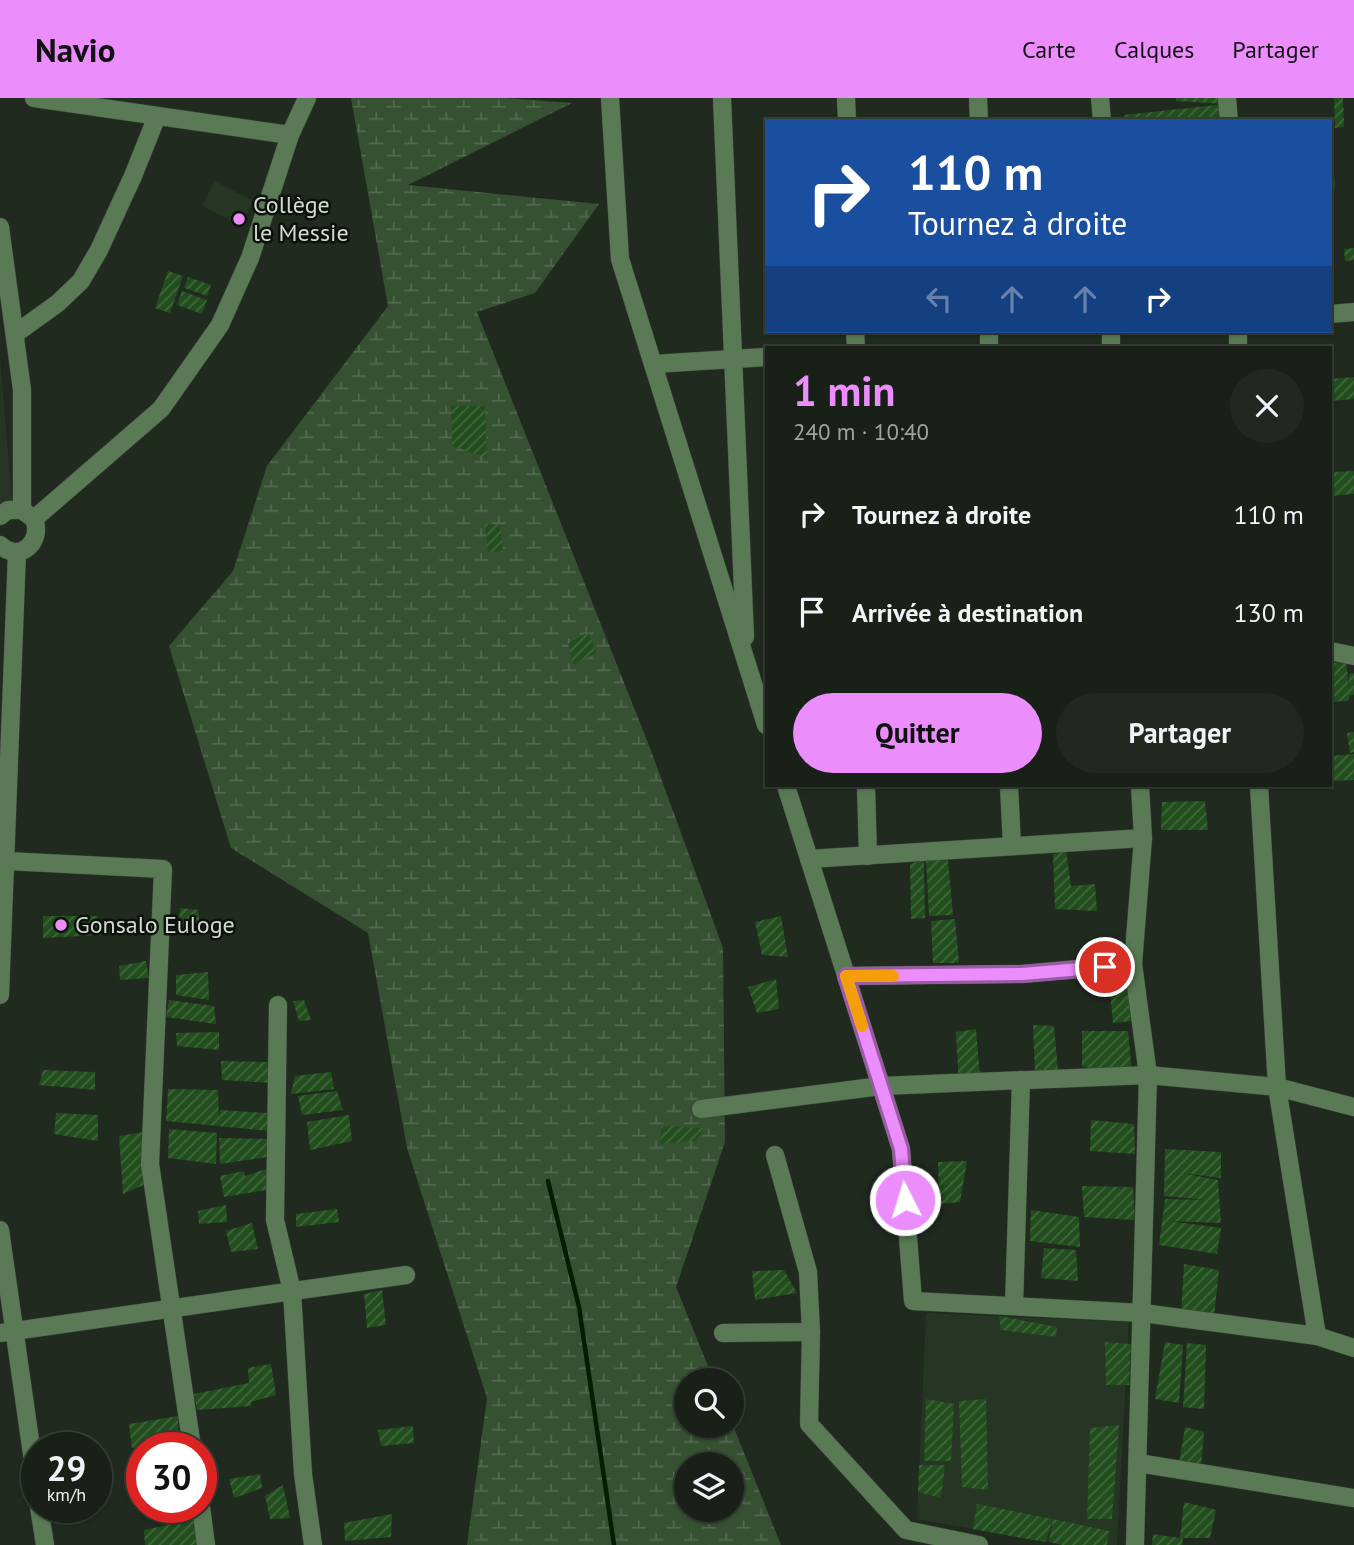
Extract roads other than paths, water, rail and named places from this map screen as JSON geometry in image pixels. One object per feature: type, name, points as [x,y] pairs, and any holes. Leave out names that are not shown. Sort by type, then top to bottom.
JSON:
[{"type":"street","points":[[34,98],[101,103],[157,116],[290,135]]},
{"type":"street","points":[[0,516],[8,510],[28,514],[161,410],[220,325],[250,258],[290,135],[307,98]]},
{"type":"street","points":[[610,98],[620,259],[765,722]]},
{"type":"street","points":[[722,98],[746,662]]},
{"type":"street","points":[[846,98],[847,119]]},
{"type":"street","points":[[978,98],[979,119]]},
{"type":"street","points":[[1100,98],[1102,119]]},
{"type":"street","points":[[1227,98],[1229,119]]},
{"type":"street","points":[[15,334],[58,303],[81,282],[133,176],[157,116]]},
{"type":"street","points":[[0,227],[22,390],[28,514],[37,526],[35,541],[30,547],[8,548],[7,861],[0,995]]},
{"type":"street","points":[[1332,314],[1354,312]]},
{"type":"street","points":[[653,364],[765,357]]},
{"type":"street","points":[[1332,651],[1354,656]]},
{"type":"street","points":[[786,787],[901,1149],[913,1301],[1143,1313],[1317,1336],[1354,1348]]},
{"type":"street","points":[[866,787],[868,856]]},
{"type":"street","points":[[1009,787],[1012,846]]},
{"type":"street","points":[[1135,1545],[1149,1075],[1133,964],[1143,838],[1140,787]]},
{"type":"street","points":[[1259,787],[1277,1087],[1317,1336]]},
{"type":"street","points":[[809,859],[1143,838]]},
{"type":"street","points":[[7,861],[163,869],[150,1164],[190,1432]]},
{"type":"street","points":[[846,976],[1022,974],[1133,964]]},
{"type":"street","points":[[278,1005],[275,1220],[292,1291],[303,1474],[313,1545]]},
{"type":"street","points":[[701,1109],[881,1086],[1149,1075],[1277,1087],[1354,1107]]},
{"type":"street","points":[[1014,1306],[1021,1080]]},
{"type":"street","points":[[775,1155],[808,1272],[811,1332],[809,1424],[904,1538],[979,1545]]},
{"type":"street","points":[[0,1230],[7,1332],[26,1432]]},
{"type":"street","points":[[7,1332],[406,1275]]},
{"type":"street","points":[[723,1333],[811,1332]]},
{"type":"street","points":[[1138,1463],[1354,1499]]},
{"type":"street","points":[[42,1523],[45,1545]]},
{"type":"street","points":[[203,1523],[206,1545]]},
{"type":"waterway","points":[[548,1181],[579,1307],[614,1545]]},
{"type":"place","name":"Collège le Messie","points":[[239,219]]},
{"type":"place","name":"Gonsalo Euloge","points":[[61,925]]}]
